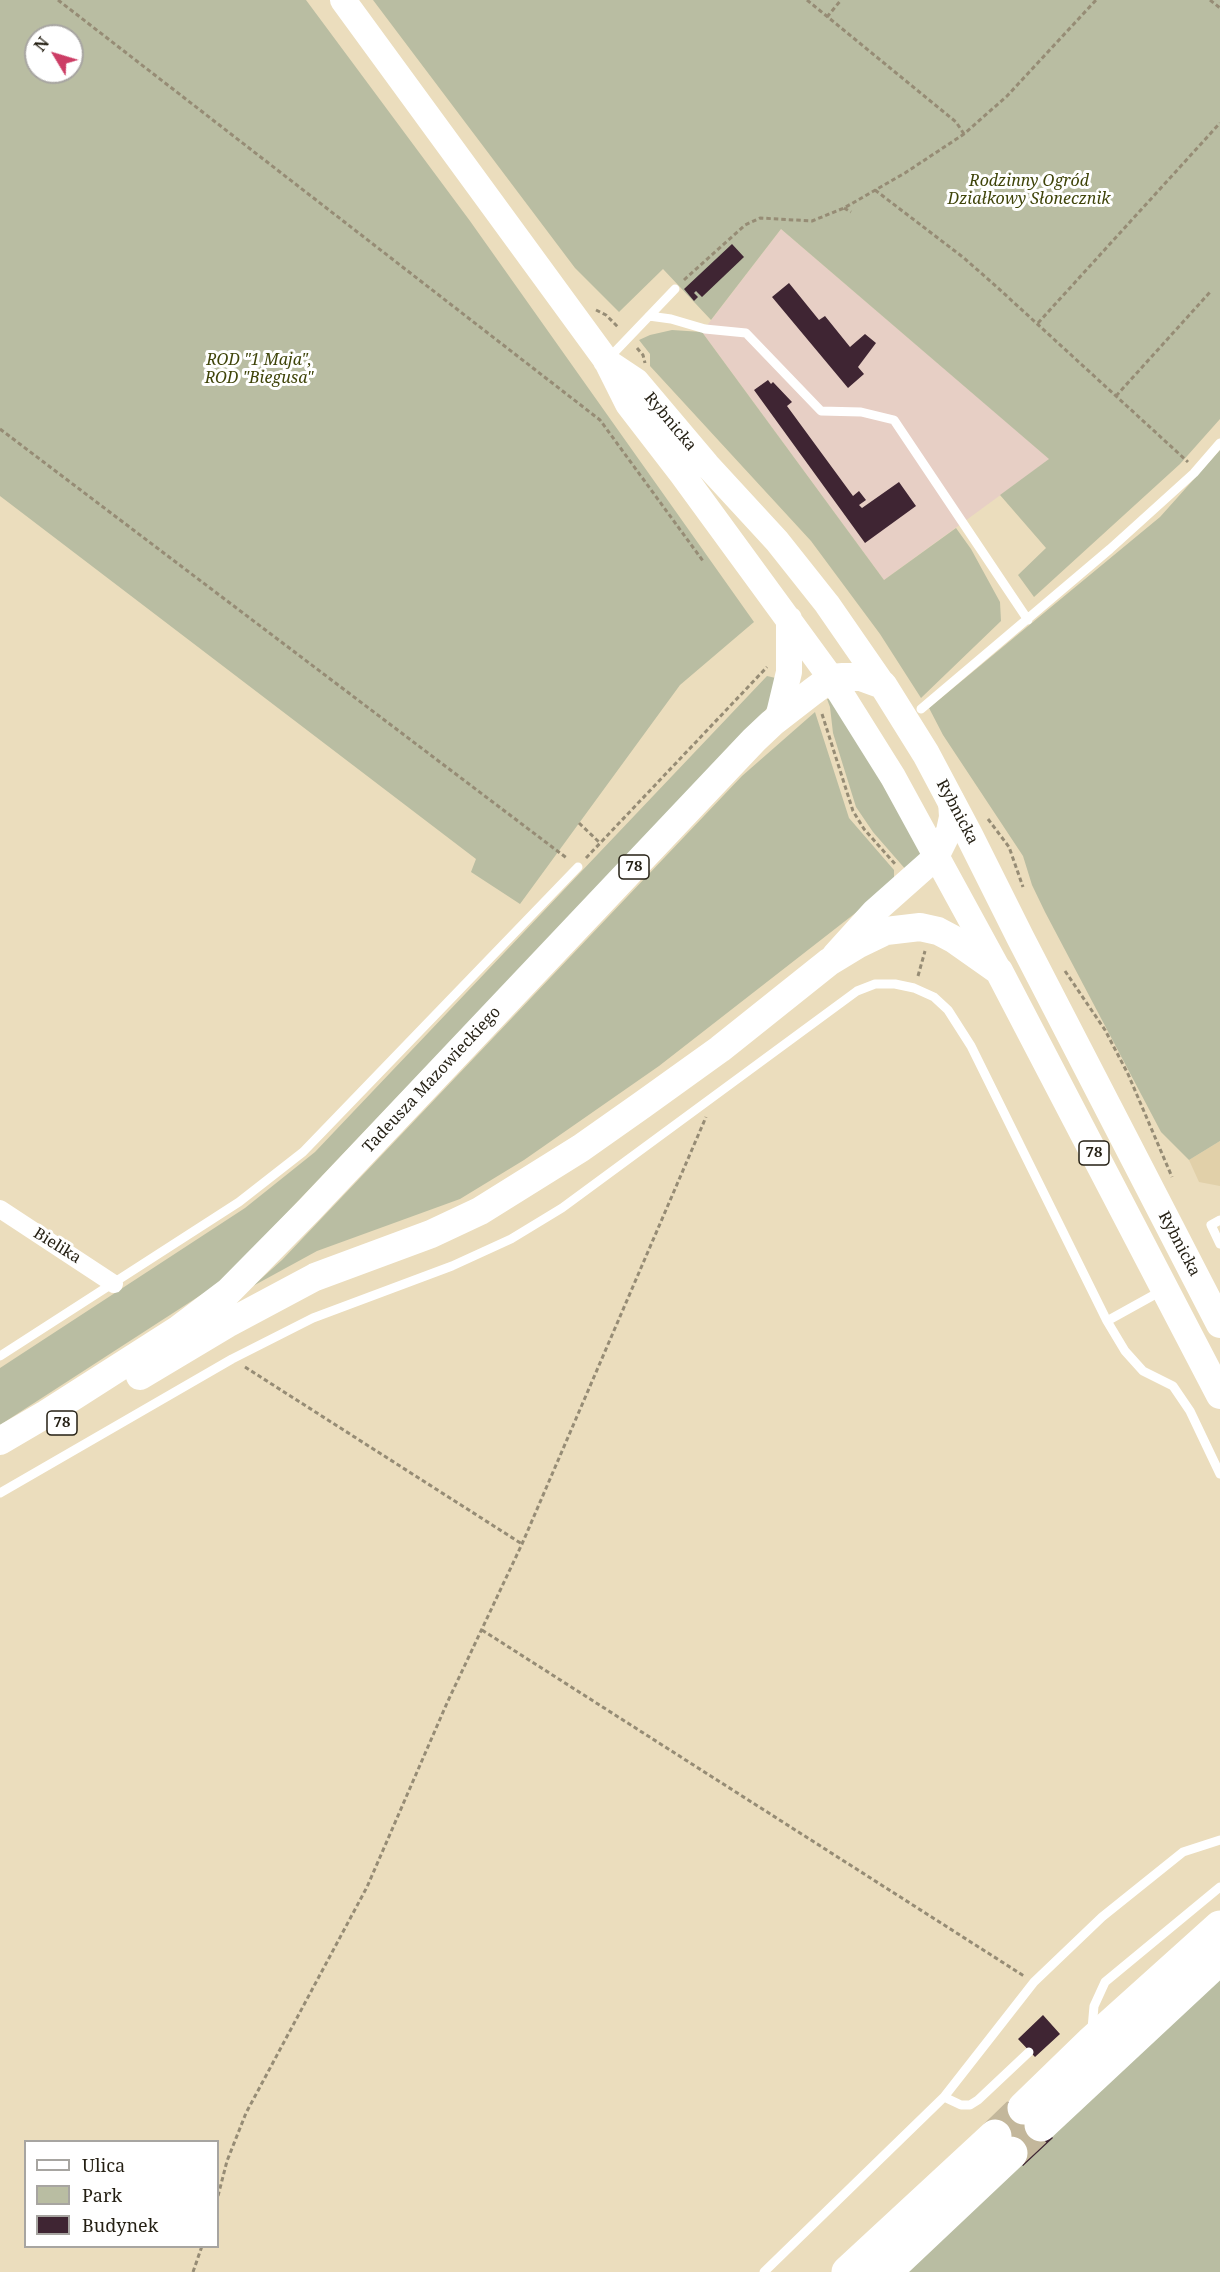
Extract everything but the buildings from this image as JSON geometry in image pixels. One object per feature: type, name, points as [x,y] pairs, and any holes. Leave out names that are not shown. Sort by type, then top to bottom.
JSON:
[{"type":"highway","points":[[1220,1927],[1092,2043],[1033,2116],[1220,1958]]},
{"type":"highway","points":[[848,2272],[1003,2145],[885,2272]]},
{"type":"main road","name":"Rybnicka","points":[[343,0],[606,360],[628,404],[789,619],[874,744],[999,971],[1165,1289]]},
{"type":"main road","name":"Rybnicka","points":[[606,360],[636,381],[707,465],[777,541],[827,604],[883,685],[951,800],[1220,1324]]},
{"type":"main road","points":[[778,718],[789,672],[789,619]]},
{"type":"main road","points":[[831,678],[853,676],[883,685]]},
{"type":"main road","name":"Tadeusza Mazowieckiego","points":[[0,1441],[179,1329],[228,1292],[303,1216],[729,766],[778,718],[831,678]]},
{"type":"main road","points":[[830,962],[874,912],[936,857],[949,831],[952,817],[951,800]]},
{"type":"main road","name":"78","points":[[0,1458],[70,1419],[227,1324],[315,1277],[431,1234],[512,1193],[581,1148],[691,1070],[830,962],[857,945],[886,932],[920,927],[938,931],[956,939],[999,971]]},
{"type":"main road","name":"78","points":[[1165,1289],[1220,1395]]},
{"type":"street","name":"Bielika","points":[[0,1209],[114,1284]]},
{"type":"lane","points":[[606,360],[675,289]]},
{"type":"lane","points":[[649,316],[671,319],[705,329],[746,333],[820,411],[861,412],[894,420],[1028,620]]},
{"type":"lane","points":[[921,709],[1028,620],[1198,470],[1220,443]]},
{"type":"lane","points":[[0,1356],[239,1202],[303,1152],[578,867]]},
{"type":"lane","points":[[0,1493],[232,1359],[313,1318],[452,1266],[511,1239],[562,1208],[857,991],[875,984],[895,984],[914,988],[934,998],[948,1010],[971,1046],[1107,1321],[1125,1351],[1143,1371],[1173,1386],[1190,1411],[1220,1474]]},
{"type":"lane","points":[[1220,1220],[1210,1226],[1220,1244]]},
{"type":"lane","points":[[1107,1321],[1165,1289]]},
{"type":"lane","points":[[764,2272],[944,2097],[1034,1982],[1102,1917],[1183,1852],[1220,1840]]},
{"type":"lane","points":[[1092,2043],[1094,2007],[1106,1982],[1220,1887]]},
{"type":"lane","points":[[944,2097],[961,2105],[970,2105],[1029,2052]]},
{"type":"path","points":[[58,0],[600,420],[703,561]]},
{"type":"path","points":[[807,0],[956,122],[964,134]]},
{"type":"path","points":[[827,17],[841,0]]},
{"type":"path","points":[[675,289],[745,225],[760,218],[813,221],[844,208],[905,173],[964,134],[1007,96],[1096,0]]},
{"type":"path","points":[[1210,0],[1220,8]]},
{"type":"path","points":[[1038,323],[1220,123]]},
{"type":"path","points":[[875,190],[964,258],[1198,470]]},
{"type":"path","points":[[844,208],[852,212]]},
{"type":"path","points":[[1116,396],[1211,291]]},
{"type":"path","points":[[0,429],[578,867],[770,664]]},
{"type":"path","points":[[822,714],[853,811],[864,829],[897,866]]},
{"type":"path","points":[[579,823],[600,843]]},
{"type":"path","points":[[914,988],[925,957],[926,943]]},
{"type":"path","points":[[1064,970],[1105,1030],[1128,1074],[1146,1119]]},
{"type":"path","points":[[219,2192],[227,2161],[246,2113],[367,1887],[447,1702],[522,1544],[707,1119],[702,1104]]},
{"type":"path","points":[[232,1359],[522,1544]]},
{"type":"path","points":[[482,1630],[1034,1982]]},
{"type":"path","points":[[193,2272],[202,2248]]},
{"type":"shaded area","points":[[781,229],[1050,459],[884,580],[702,332]]},
{"type":"shaded area","points":[[1220,1141],[1220,1186],[1199,1182],[1189,1160]]},
{"type":"green space","name":"ROD \"1 Maja\", ROD \"Biegusa\"","points":[[0,0],[306,0],[470,221],[754,622],[680,685],[520,904],[471,872],[476,859],[0,496]]},
{"type":"green space","name":"Rodzinny Ogród Działkowy Słonecznik","points":[[373,0],[1220,0],[1220,419],[1180,464],[1034,597],[1018,575],[1046,548],[1000,495],[1049,459],[781,229],[711,320],[663,269],[619,312],[575,268]]},
{"type":"green space","points":[[672,330],[702,332],[884,580],[956,528],[971,549],[1000,602],[1001,621],[921,698],[880,634],[811,541],[650,366],[650,354],[639,340]]},
{"type":"green space","points":[[1220,450],[1220,1141],[1189,1160],[1161,1132],[1045,912],[1032,885],[1023,856],[943,735],[929,708],[1160,517]]},
{"type":"green space","points":[[767,676],[780,679],[765,711],[221,1282],[0,1425],[0,1368],[245,1208],[315,1152]]},
{"type":"green space","points":[[827,699],[833,699],[923,853],[907,871],[873,832],[856,807],[833,733]]},
{"type":"green space","points":[[815,712],[849,818],[894,870],[894,883],[659,1066],[524,1160],[460,1199],[317,1251],[253,1286],[282,1260],[742,776]]},
{"type":"green space","points":[[1220,1975],[1220,2272],[838,2272]]},
{"type":"tunnel","points":[[995,2136],[1024,2108]]},
{"type":"tunnel","points":[[1011,2153],[1041,2125]]}]
